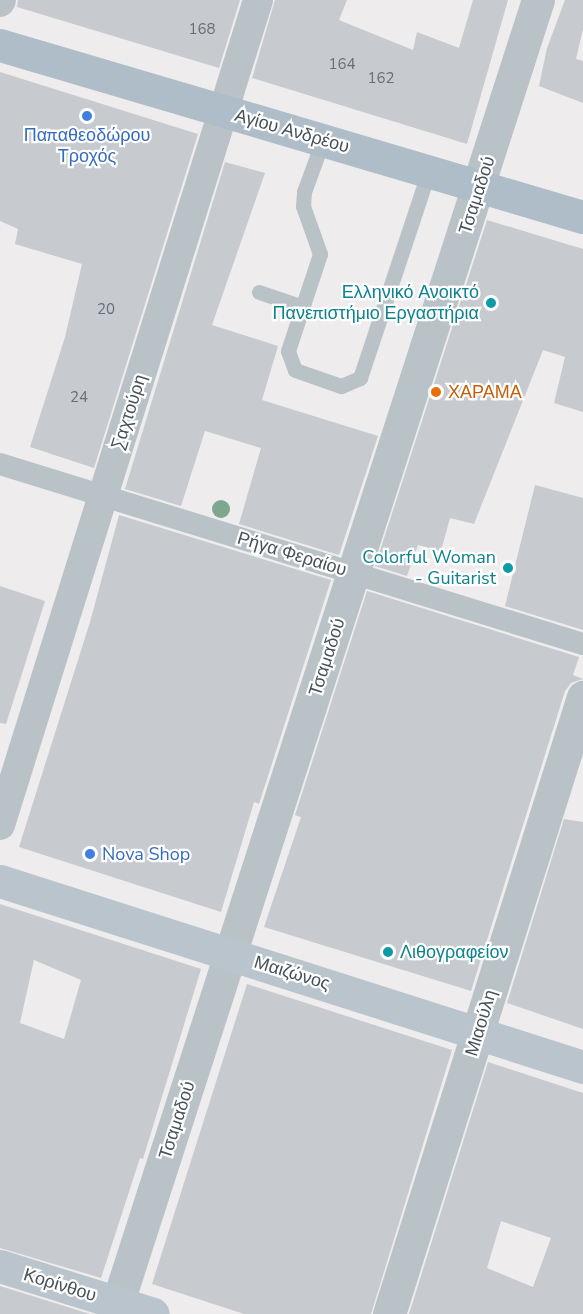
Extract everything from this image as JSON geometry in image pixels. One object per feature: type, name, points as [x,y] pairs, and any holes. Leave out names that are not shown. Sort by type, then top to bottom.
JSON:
[{"type":"main road","name":"Αγίου Ανδρέου","points":[[0,45],[583,217]]},
{"type":"main road","name":"Μαιζώνος","points":[[0,881],[583,1067]]},
{"type":"main road","name":"Κορίνθου","points":[[0,1266],[116,1308],[153,1314]]},
{"type":"street","name":"Σαχτούρη","points":[[0,825],[258,0]]},
{"type":"street","name":"Τσαμαδού","points":[[116,1308],[481,186],[538,0]]},
{"type":"street","name":"Ρήγα Φεραίου","points":[[0,464],[583,645]]},
{"type":"street","name":"Μιαούλη","points":[[389,1314],[583,698]]},
{"type":"lane","points":[[323,140],[304,192],[306,216],[320,254],[288,351],[295,370],[340,386],[360,378],[429,171]]},
{"type":"lane","points":[[259,292],[303,307]]},
{"type":"building","points":[[18,0],[240,0],[219,68],[17,7]]},
{"type":"building","points":[[275,0],[347,0],[339,20],[413,50],[417,32],[459,48],[473,0],[508,0],[467,144],[252,78]]},
{"type":"building","points":[[565,0],[583,0],[583,29],[576,59],[583,61],[583,103],[539,86],[547,48]]},
{"type":"building","points":[[0,72],[198,134],[94,468],[30,447],[65,337],[82,264],[15,244],[18,229],[0,221]]},
{"type":"building","points":[[225,162],[265,173],[212,325],[278,346],[262,400],[378,436],[339,555],[239,524],[261,448],[205,431],[181,506],[125,489]]},
{"type":"building","points":[[487,220],[583,249],[583,412],[554,403],[565,357],[543,350],[474,524],[450,518],[441,551],[418,545],[407,576],[375,566]]},
{"type":"building","points":[[535,485],[583,498],[583,630],[505,606]]},
{"type":"building","points":[[119,515],[331,580],[259,804],[254,802],[221,912],[19,847],[90,622]]},
{"type":"building","points":[[0,586],[45,601],[6,724],[0,723]]},
{"type":"building","points":[[367,591],[579,657],[573,675],[583,679],[571,683],[565,691],[471,991],[264,927],[301,817],[295,815]]},
{"type":"building","points":[[564,819],[583,822],[583,1029],[507,1003]]},
{"type":"building","points":[[0,904],[201,969],[143,1159],[140,1158],[101,1278],[0,1248]],"holes":[[[34,960],[81,980],[64,1039],[20,1023]]]},
{"type":"building","points":[[247,984],[452,1050],[371,1314],[244,1314],[152,1284]]},
{"type":"building","points":[[488,1062],[583,1093],[583,1314],[409,1314]],"holes":[[[501,1221],[551,1238],[533,1287],[487,1268]]]},
{"type":"building","points":[[0,1286],[90,1314],[0,1314]]},
{"type":"place","name":"Παπαθεοδώρου Τροχός","points":[[87,116]]},
{"type":"place","name":"Ελληνικό Ανοικτό Πανεπιστήμιο Εργαστήρια","points":[[491,303]]},
{"type":"place","name":"ΧΑΡΑΜΑ","points":[[436,392]]},
{"type":"place","name":"Colorful Woman - Guitarist","points":[[508,568]]},
{"type":"place","name":"Nova Shop","points":[[90,854]]},
{"type":"place","name":"Λιθογραφείον","points":[[388,952]]}]
